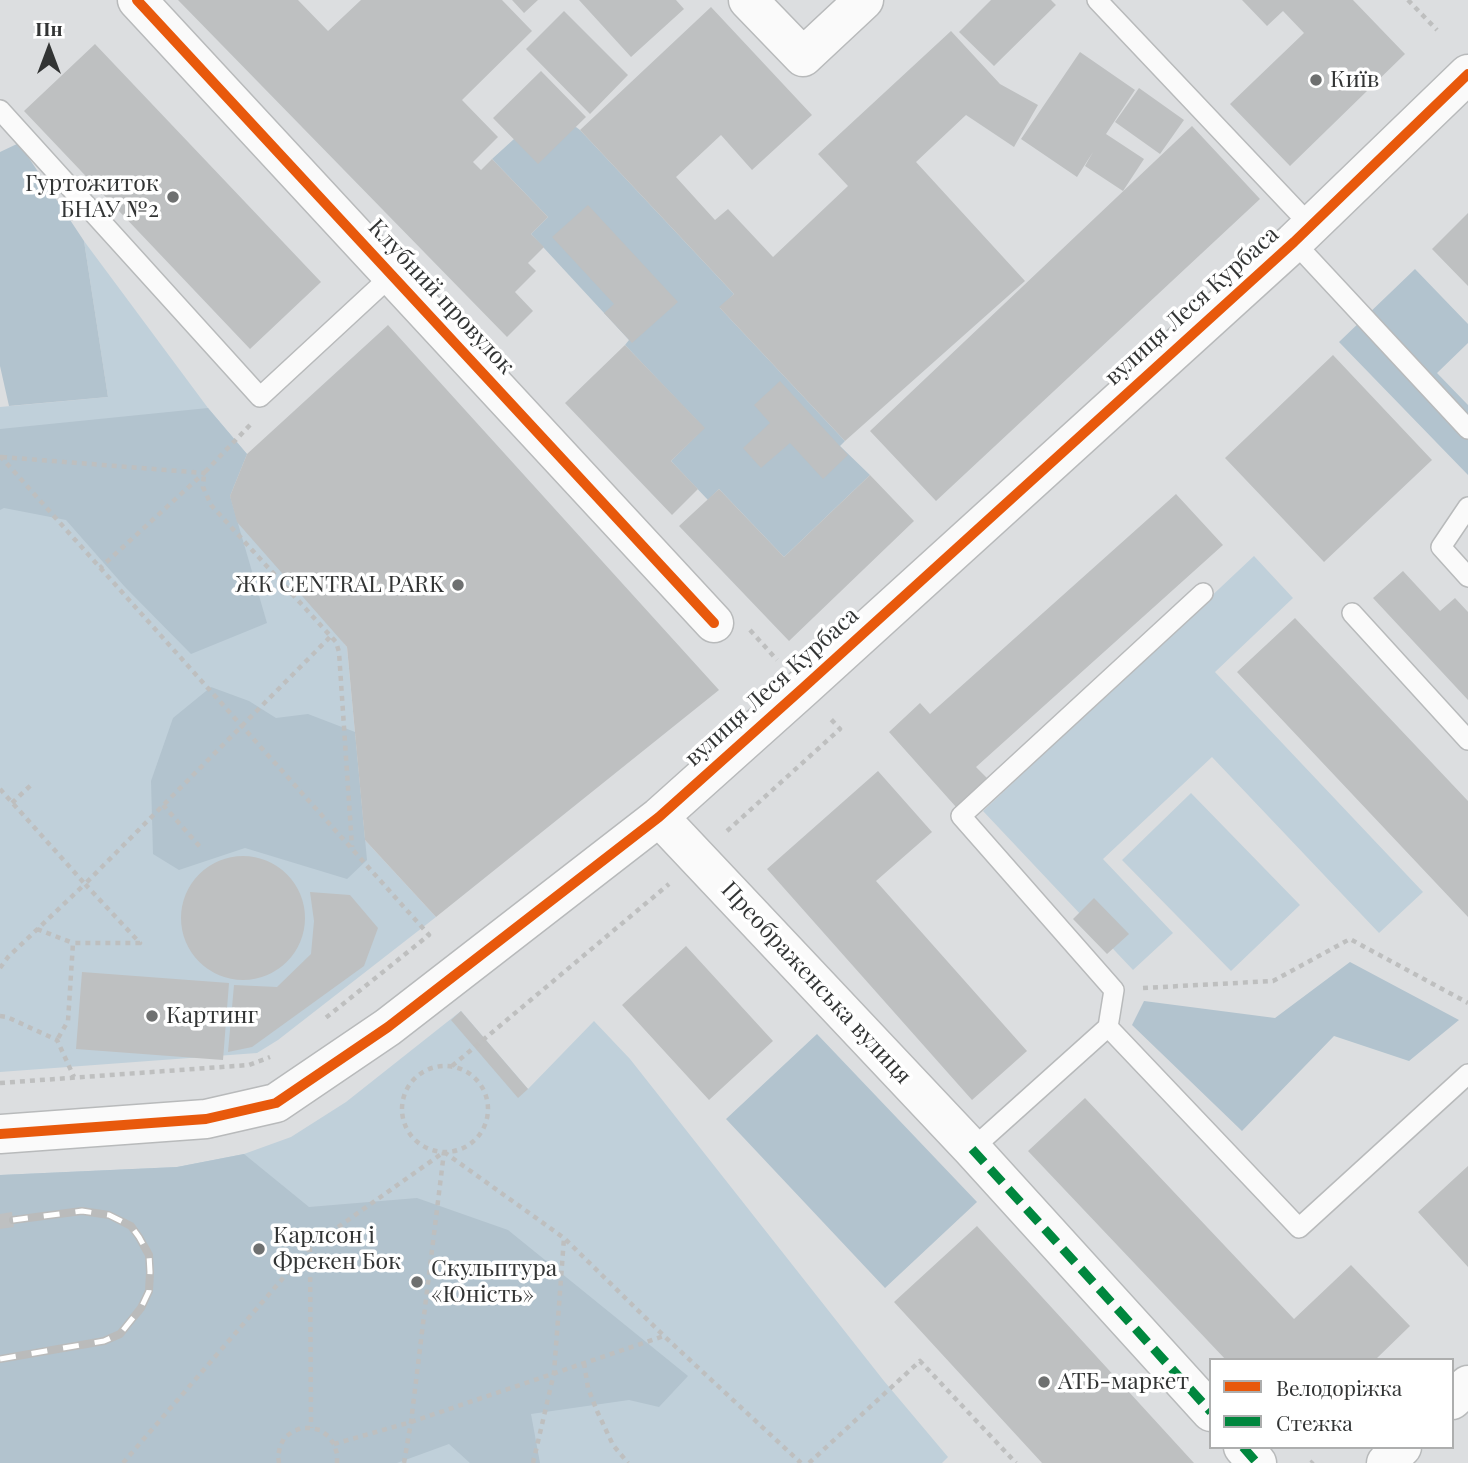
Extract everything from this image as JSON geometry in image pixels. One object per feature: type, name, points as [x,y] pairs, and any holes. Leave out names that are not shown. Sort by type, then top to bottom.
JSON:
[{"type":"street","name":"Клубний провулок","points":[[137,0],[714,623]]},
{"type":"street","points":[[748,0],[803,57],[864,0]]},
{"type":"street","name":"вулиця Леся Курбаса","points":[[0,1135],[206,1119],[276,1103],[388,1027],[659,817],[1303,234],[1468,74]]},
{"type":"street","name":"Преображенська вулиця","points":[[659,817],[972,1149],[1209,1410]]},
{"type":"street","points":[[1454,1398],[1468,1385]]},
{"type":"street","points":[[1245,1449],[1257,1463]]},
{"type":"street","points":[[1386,1463],[1400,1449]]},
{"type":"lane","points":[[1097,0],[1303,234],[1468,429]]},
{"type":"lane","points":[[0,110],[260,397],[391,275]]},
{"type":"lane","points":[[1468,507],[1441,547],[1468,577]]},
{"type":"lane","points":[[972,1149],[1108,1027],[1114,990],[961,816],[1203,593]]},
{"type":"lane","points":[[1352,613],[1468,740]]},
{"type":"lane","points":[[1108,1027],[1299,1228],[1468,1073]]},
{"type":"path","points":[[1408,0],[1437,30]]},
{"type":"path","points":[[100,568],[204,473],[261,414],[260,397]]},
{"type":"path","points":[[0,458],[204,473]]},
{"type":"path","points":[[0,458],[429,935],[317,1024]]},
{"type":"path","points":[[204,473],[203,487],[211,505],[331,636],[340,652],[353,849]]},
{"type":"path","points":[[0,968],[8,957],[85,884],[331,636]]},
{"type":"path","points":[[12,803],[32,785]]},
{"type":"path","points":[[0,789],[140,943],[73,943],[37,929]]},
{"type":"path","points":[[163,805],[202,849]]},
{"type":"path","points":[[1114,990],[1273,981],[1350,939],[1468,1003]]},
{"type":"path","points":[[57,1040],[68,1021],[73,943]]},
{"type":"path","points":[[0,1016],[57,1040],[74,1077]]},
{"type":"path","points":[[0,1083],[249,1065],[272,1056]]},
{"type":"path","points":[[123,1463],[310,1247],[444,1152],[458,1150],[481,1134],[487,1121],[485,1092],[477,1079],[452,1066],[438,1066],[424,1071],[413,1080],[405,1092],[402,1105],[408,1132],[418,1143],[444,1152],[564,1238],[664,1336],[801,1463]]},
{"type":"path","points":[[404,1463],[444,1152]]},
{"type":"path","points":[[533,1463],[554,1374],[564,1238]]},
{"type":"path","points":[[310,1247],[311,1428]]},
{"type":"path","points":[[334,1444],[411,1422],[664,1336]]},
{"type":"path","points":[[809,1463],[920,1361],[1016,1463]]},
{"type":"path","points":[[584,1363],[588,1388],[597,1411],[613,1445],[628,1463]]},
{"type":"path","points":[[279,1463],[278,1456],[284,1438],[301,1428],[320,1430],[328,1436],[334,1444],[337,1463]]},
{"type":"shaded area","points":[[576,127],[734,294],[720,308],[845,441],[840,446],[870,475],[784,557],[719,489],[708,500],[671,461],[704,428],[625,345],[629,340],[531,234],[548,217],[492,159],[514,139]]},
{"type":"shaded area","points":[[19,143],[84,241],[108,397],[9,406],[0,366],[0,152]]},
{"type":"shaded area","points":[[84,241],[208,408],[247,454],[230,496],[347,647],[365,840],[436,917],[278,1040],[257,1053],[0,1072],[0,407],[108,397]]},
{"type":"shaded area","points":[[1415,269],[1468,324],[1468,343],[1437,373],[1468,405],[1468,475],[1339,342]]},
{"type":"shaded area","points":[[208,408],[247,454],[230,496],[267,623],[191,654],[125,587],[66,520],[4,508],[0,510],[0,429]]},
{"type":"shaded area","points":[[1254,556],[1293,598],[1215,672],[1423,892],[1379,933],[1212,757],[1103,859],[1173,933],[1133,970],[983,811]]},
{"type":"shaded area","points":[[211,687],[249,701],[276,718],[308,714],[355,732],[367,860],[347,879],[245,848],[179,870],[153,854],[151,781],[173,718]]},
{"type":"shaded area","points":[[1191,793],[1300,905],[1231,971],[1122,860]]},
{"type":"shaded area","points":[[1350,962],[1459,1020],[1409,1061],[1334,1036],[1242,1131],[1132,1025],[1144,1001],[1275,1018]]},
{"type":"shaded area","points":[[461,1011],[528,1089],[594,1021],[630,1059],[884,1381],[948,1457],[942,1463],[0,1463],[0,1175],[177,1167],[244,1154],[291,1137],[346,1102]]},
{"type":"shaded area","points":[[817,1034],[977,1202],[885,1288],[726,1119]]},
{"type":"shaded area","points":[[244,1154],[309,1207],[417,1198],[508,1230],[688,1376],[659,1407],[629,1400],[531,1414],[540,1463],[470,1463],[449,1444],[397,1463],[0,1463],[0,1175],[177,1167]]},
{"type":"building","points":[[178,0],[298,0],[328,31],[361,0],[502,0],[532,31],[462,100],[498,137],[473,162],[481,170],[492,159],[548,217],[531,234],[544,247],[528,263],[536,271],[515,292],[533,311],[507,337]]},
{"type":"building","points":[[512,0],[538,0],[524,13]]},
{"type":"building","points":[[579,0],[676,0],[684,9],[631,57]]},
{"type":"building","points":[[991,0],[1051,0],[1056,5],[994,66],[959,32]]},
{"type":"building","name":"Київ","points":[[1242,0],[1353,0],[1405,54],[1290,166],[1230,104],[1304,33],[1283,11],[1267,26]]},
{"type":"building","points":[[711,7],[812,115],[752,170],[721,135],[676,177],[715,220],[728,209],[773,257],[848,186],[818,154],[951,31],[1000,84],[1038,105],[1014,147],[966,115],[916,162],[1025,281],[845,441],[719,307],[734,294],[580,130]]},
{"type":"building","points":[[564,11],[628,75],[590,114],[526,49]]},
{"type":"building","name":"Гуртожиток БНАУ №2","points":[[95,44],[321,282],[250,349],[24,111]]},
{"type":"building","points":[[1080,52],[1135,90],[1106,134],[1144,159],[1123,191],[1085,166],[1093,152],[1077,177],[1021,139]]},
{"type":"building","points":[[541,71],[586,117],[538,164],[493,118]]},
{"type":"building","points":[[1139,88],[1184,120],[1160,154],[1115,122]]},
{"type":"building","points":[[1192,126],[1260,199],[936,501],[870,431]]},
{"type":"building","points":[[588,205],[678,302],[632,343],[604,313],[614,304],[552,237]]},
{"type":"building","points":[[1468,213],[1468,286],[1432,249]]},
{"type":"building","name":"ЖК CENTRAL PARK","points":[[388,325],[719,690],[436,917],[365,840],[347,647],[237,522],[230,496],[247,454]]},
{"type":"building","points":[[625,345],[705,428],[671,461],[698,489],[672,515],[565,403]]},
{"type":"building","points":[[1333,355],[1432,460],[1324,562],[1225,458]]},
{"type":"building","points":[[780,381],[848,455],[823,479],[790,443],[761,468],[743,448],[770,423],[754,405]]},
{"type":"building","points":[[870,475],[914,521],[789,641],[679,526],[719,489],[784,557]]},
{"type":"building","points":[[1176,494],[1223,545],[976,767],[988,779],[956,807],[889,732],[920,703],[930,714]]},
{"type":"building","points":[[1403,571],[1440,611],[1455,598],[1468,612],[1468,700],[1373,598]]},
{"type":"building","points":[[1295,618],[1468,801],[1468,917],[1237,672]]},
{"type":"building","points":[[878,771],[932,832],[876,881],[1027,1051],[972,1100],[767,869]]},
{"type":"building","points":[[243,856],[267,861],[287,874],[300,894],[305,918],[300,942],[287,962],[267,975],[243,980],[219,975],[199,962],[186,942],[181,918],[186,894],[199,874],[219,861]]},
{"type":"building","points":[[310,892],[350,895],[378,928],[364,966],[252,1047],[228,1052],[234,985],[277,987],[311,954],[314,921]]},
{"type":"building","points":[[1094,898],[1129,934],[1107,954],[1073,919]]},
{"type":"building","points":[[686,946],[773,1041],[709,1100],[622,1005]]},
{"type":"building","name":"Картинг","points":[[82,972],[229,983],[223,1060],[76,1049]]},
{"type":"building","points":[[461,1011],[528,1089],[518,1098],[451,1020]]},
{"type":"building","points":[[1085,1098],[1294,1319],[1351,1265],[1410,1326],[1377,1358],[1224,1358],[1028,1151]]},
{"type":"building","points":[[1468,1166],[1468,1267],[1418,1212]]},
{"type":"building","points":[[12,1212],[14,1227],[0,1229],[0,1214]]},
{"type":"building","name":"АТБ-маркет","points":[[977,1226],[1194,1463],[1042,1463],[894,1302]]},
{"type":"railway","points":[[0,1359],[104,1341],[120,1334],[141,1308],[149,1291],[149,1255],[131,1226],[109,1215],[82,1211],[13,1220]]},
{"type":"marked path","points":[[972,1149],[1209,1410]]},
{"type":"marked path","points":[[1245,1449],[1257,1463]]},
{"type":"cycle path","points":[[137,0],[714,623]]},
{"type":"cycle path","points":[[0,1134],[206,1119],[276,1103],[388,1027],[659,817],[1294,242],[1468,74]]},
{"type":"place","name":"Київ","points":[[1316,80]]},
{"type":"place","name":"Гуртожиток БНАУ №2","points":[[173,197]]},
{"type":"place","name":"ЖК CENTRAL PARK","points":[[458,585]]},
{"type":"place","name":"Картинг","points":[[152,1016]]},
{"type":"place","name":"Карлсон і Фрекен Бок","points":[[259,1249]]},
{"type":"place","name":"Скульптура «Юність»","points":[[417,1282]]},
{"type":"place","name":"АТБ-маркет","points":[[1044,1382]]}]
